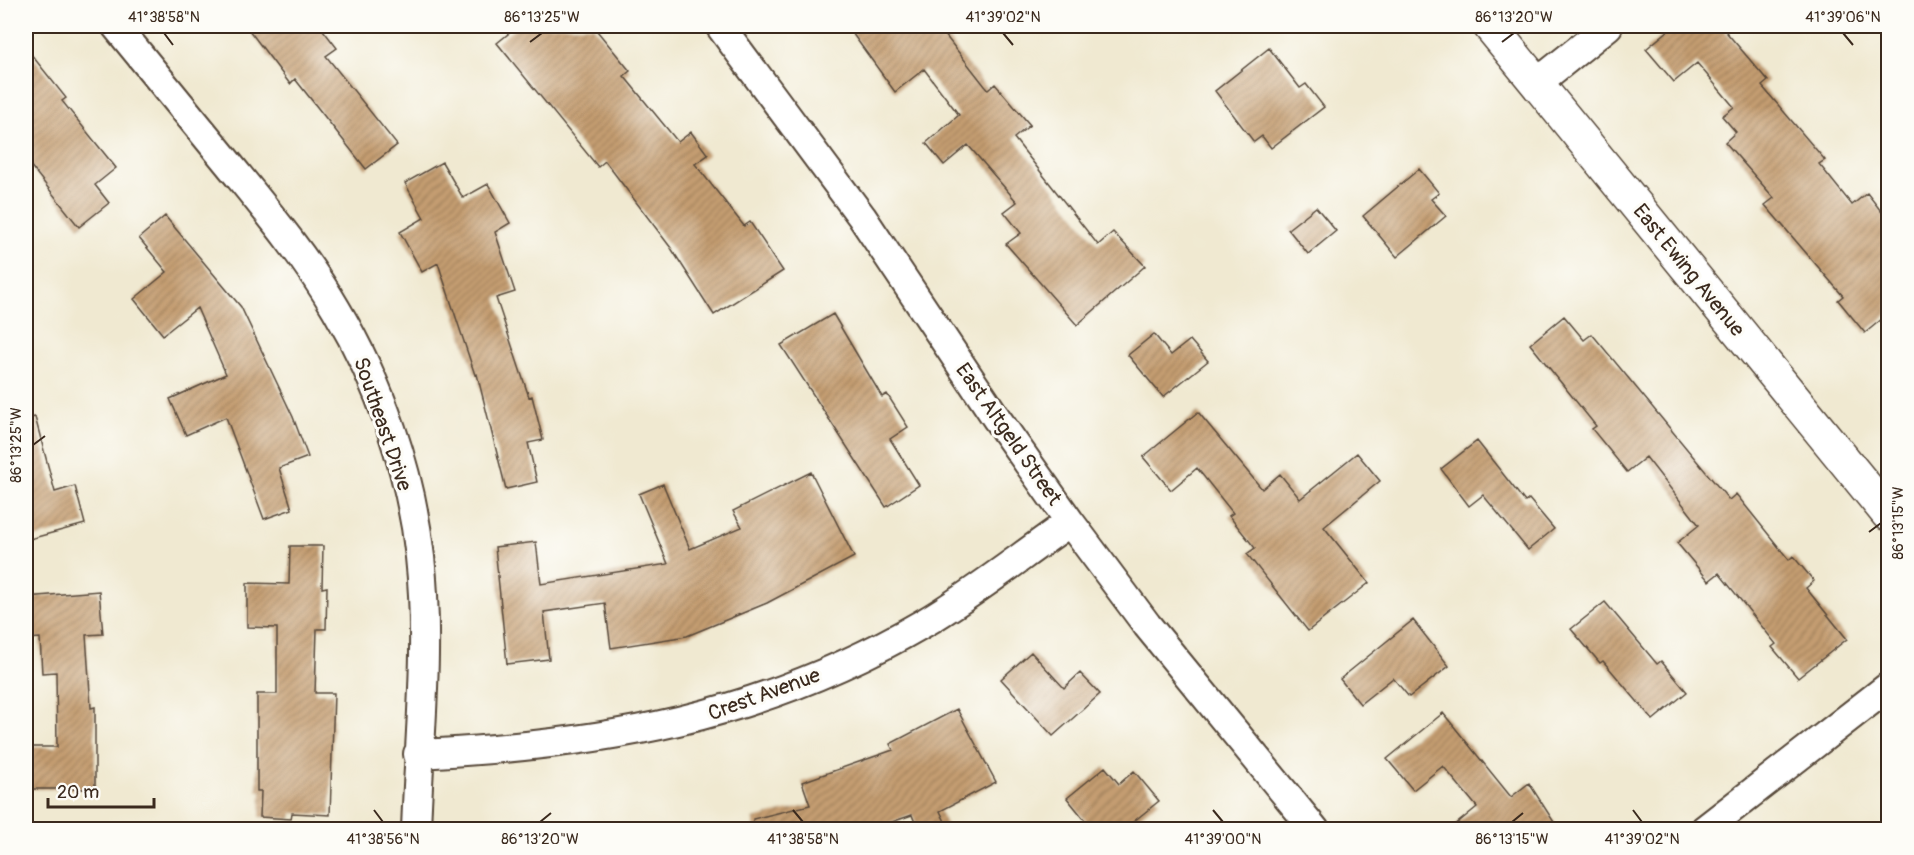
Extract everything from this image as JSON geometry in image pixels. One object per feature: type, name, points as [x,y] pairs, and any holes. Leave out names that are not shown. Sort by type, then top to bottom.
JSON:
[{"type":"street","name":"Southeast Drive","points":[[116,26],[306,262],[337,309],[367,368],[391,431],[410,499],[420,557],[424,638],[416,830]]},
{"type":"street","name":"East Altgeld Street","points":[[720,26],[862,217],[997,419],[1070,522],[1147,625],[1315,830]]},
{"type":"street","name":"East Ewing Avenue","points":[[1490,26],[1888,514]]},
{"type":"street","points":[[1537,83],[1608,26]]},
{"type":"street","name":"Crest Avenue","points":[[418,754],[503,750],[596,739],[701,717],[751,702],[866,654],[925,622],[1070,522]]},
{"type":"street","points":[[1704,830],[1888,687]]},
{"type":"building","points":[[246,26],[320,26],[337,48],[326,56],[397,145],[366,169],[295,79],[290,84]]},
{"type":"building","points":[[518,26],[593,26],[630,71],[624,76],[678,142],[691,132],[708,155],[695,164],[744,226],[750,222],[783,271],[714,315],[671,248],[605,161],[598,167],[497,43]]},
{"type":"building","points":[[847,26],[938,26],[988,90],[995,84],[1030,125],[1014,138],[1098,245],[1113,232],[1145,266],[1077,325],[1006,244],[1021,233],[1004,212],[1017,202],[968,145],[944,165],[926,143],[959,115],[924,69],[895,92]]},
{"type":"building","points":[[1674,26],[1721,26],[1768,81],[1762,86],[1825,160],[1819,164],[1852,205],[1867,193],[1888,220],[1888,314],[1865,333],[1838,300],[1843,296],[1765,205],[1774,198],[1725,142],[1736,132],[1722,116],[1734,107],[1697,63],[1674,82],[1646,49]]},
{"type":"building","points":[[26,48],[66,98],[62,101],[116,168],[95,185],[109,203],[79,227],[26,160]]},
{"type":"building","points":[[1269,48],[1300,88],[1306,84],[1324,107],[1271,148],[1262,136],[1254,142],[1215,91]]},
{"type":"building","points":[[442,162],[463,198],[488,184],[510,223],[495,232],[515,292],[496,298],[529,397],[532,396],[543,440],[528,443],[537,482],[506,489],[477,374],[475,375],[438,263],[422,272],[400,232],[424,218],[405,183]]},
{"type":"building","points":[[1419,169],[1439,193],[1431,199],[1446,216],[1397,257],[1363,216]]},
{"type":"building","points":[[1316,207],[1336,231],[1308,254],[1288,229]]},
{"type":"building","points":[[165,216],[241,307],[293,417],[308,457],[279,468],[292,509],[264,519],[226,417],[186,435],[170,399],[226,374],[197,308],[163,335],[134,299],[167,272],[139,238]]},
{"type":"building","points":[[833,314],[882,397],[887,394],[908,427],[890,439],[919,485],[886,507],[781,345]]},
{"type":"building","points":[[1564,316],[1584,340],[1592,334],[1729,500],[1736,494],[1789,560],[1793,556],[1814,581],[1806,588],[1847,639],[1798,678],[1772,647],[1776,644],[1719,573],[1709,581],[1677,543],[1699,525],[1646,457],[1627,472],[1592,429],[1596,426],[1530,344]]},
{"type":"building","points":[[1154,334],[1171,355],[1190,340],[1208,361],[1163,397],[1128,355]]},
{"type":"building","points":[[1198,412],[1262,489],[1280,474],[1300,499],[1357,453],[1380,481],[1324,527],[1369,583],[1308,631],[1247,554],[1255,548],[1229,516],[1233,513],[1197,468],[1171,490],[1143,457]]},
{"type":"building","points":[[35,417],[55,492],[75,486],[85,524],[26,540],[26,419]]},
{"type":"building","points":[[1477,441],[1525,502],[1529,499],[1554,529],[1528,550],[1483,495],[1469,506],[1441,469]]},
{"type":"building","points":[[811,472],[854,557],[767,603],[687,636],[611,648],[605,603],[544,612],[549,659],[507,664],[495,547],[536,542],[541,584],[668,564],[639,494],[663,484],[690,549],[742,527],[733,511]]},
{"type":"building","points":[[290,546],[323,546],[322,588],[327,587],[326,629],[317,629],[315,693],[334,693],[330,815],[292,813],[291,819],[260,817],[261,791],[257,791],[257,694],[277,694],[277,628],[247,627],[247,583],[289,584]]},
{"type":"building","points":[[99,591],[103,634],[86,635],[91,708],[95,707],[95,789],[26,789],[26,747],[57,747],[56,672],[42,673],[40,638],[26,639],[26,597]]},
{"type":"building","points":[[1605,602],[1657,664],[1661,661],[1687,692],[1653,720],[1603,661],[1600,663],[1571,629]]},
{"type":"building","points":[[1413,620],[1449,666],[1409,697],[1393,678],[1360,704],[1340,679]]},
{"type":"building","points":[[1031,652],[1064,688],[1080,673],[1100,694],[1053,736],[1001,679]]},
{"type":"building","points":[[957,709],[996,782],[940,811],[949,830],[918,830],[912,815],[869,830],[754,830],[753,819],[810,805],[802,782],[893,750],[890,744]]},
{"type":"building","points":[[1443,713],[1511,797],[1529,783],[1559,830],[1449,830],[1477,807],[1443,766],[1413,790],[1387,759]]},
{"type":"building","points":[[1105,767],[1119,784],[1134,771],[1159,801],[1123,830],[1093,830],[1067,798]]}]
